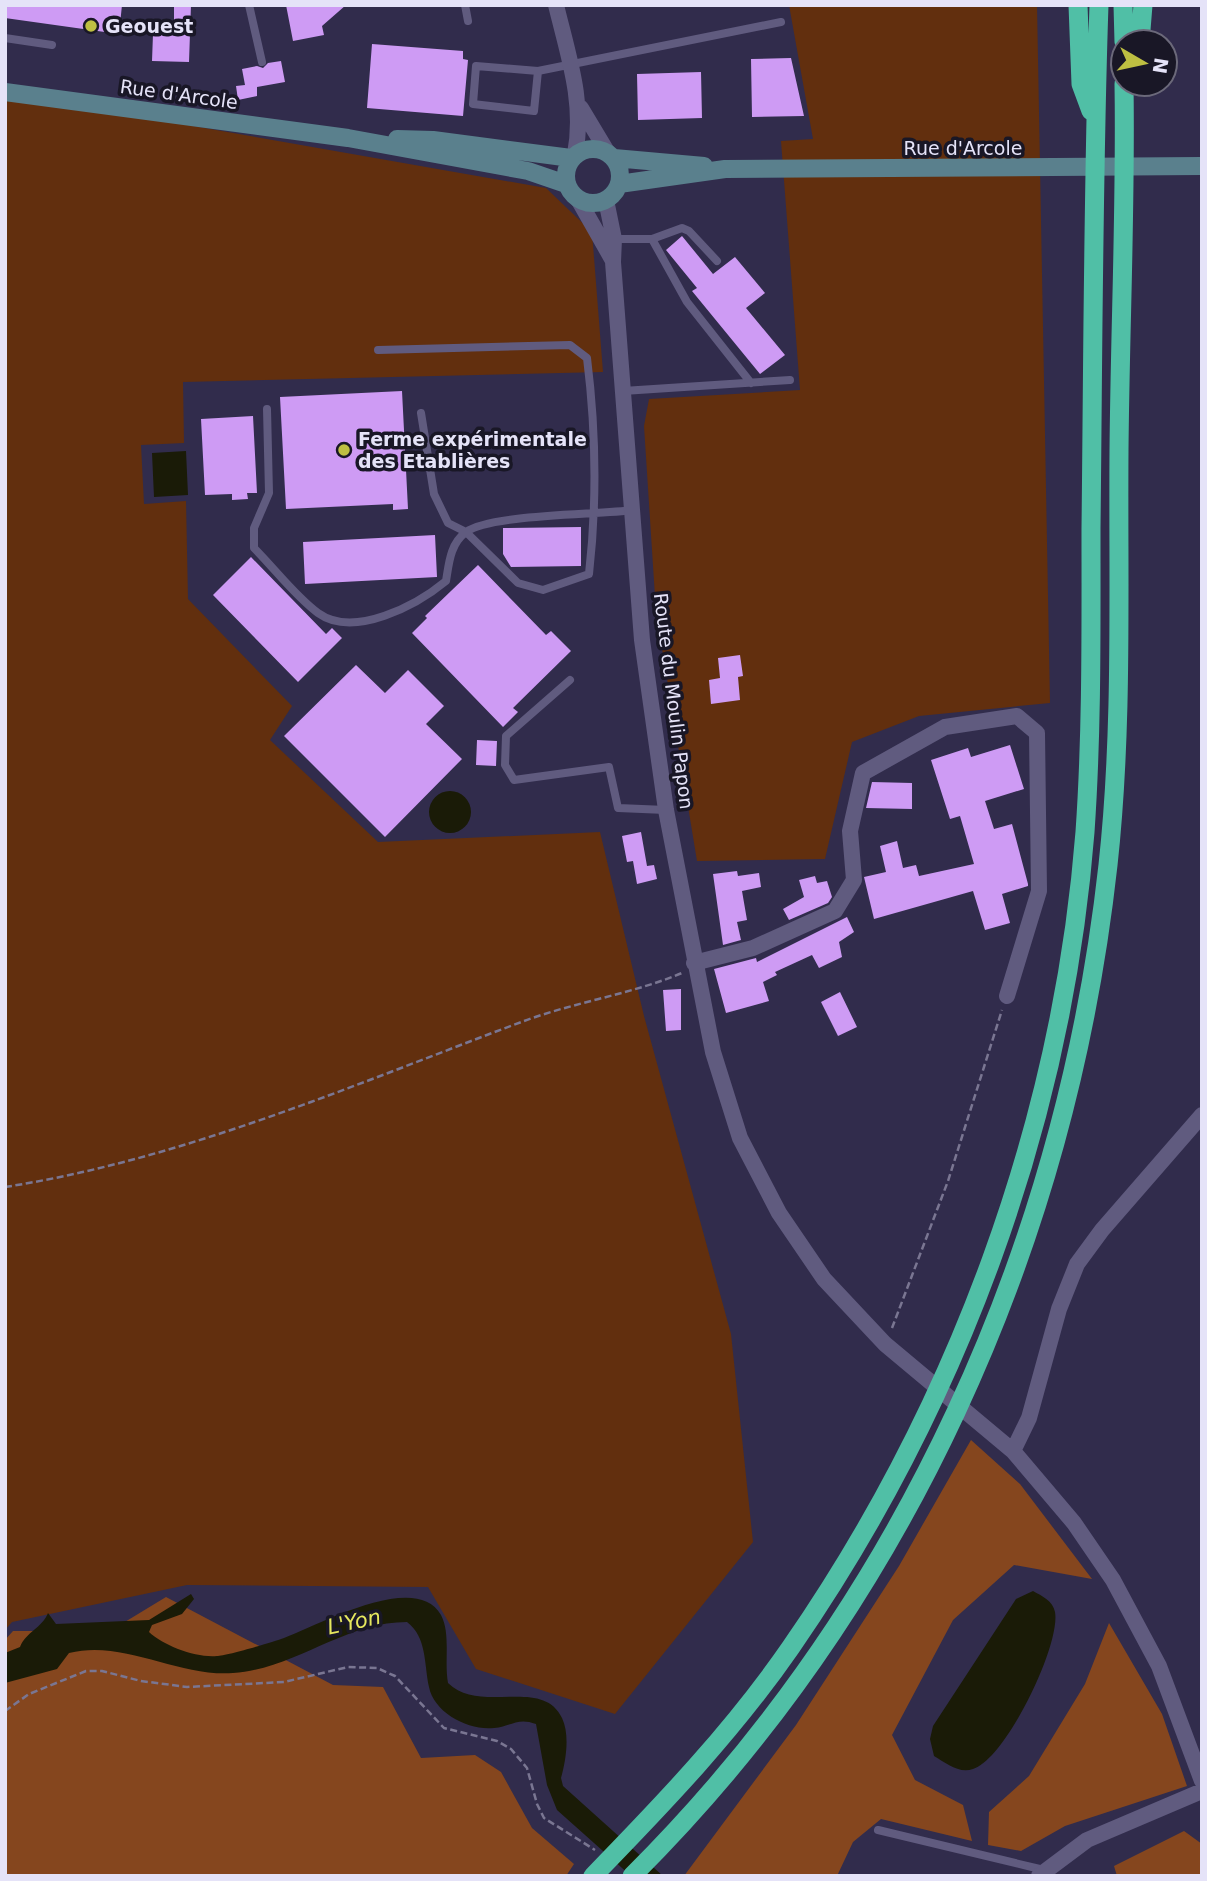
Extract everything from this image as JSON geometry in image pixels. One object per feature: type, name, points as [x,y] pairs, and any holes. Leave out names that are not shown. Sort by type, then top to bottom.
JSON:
[{"type":"highway","points":[[1078,5],[1082,84],[1095,123]]},
{"type":"highway","points":[[593,1876],[701,1762],[790,1649],[869,1525],[952,1358],[1000,1234],[1033,1128],[1056,1031],[1074,923],[1088,775],[1095,123],[1099,5]]},
{"type":"highway","points":[[1123,5],[1124,28]]},
{"type":"highway","points":[[1141,28],[1143,5]]},
{"type":"highway","points":[[632,1876],[720,1780],[824,1646],[893,1537],[974,1376],[1010,1289],[1062,1123],[1090,997],[1100,931],[1115,762],[1124,98]]},
{"type":"highway","points":[[1125,129],[1132,98]]},
{"type":"main road","name":"Rue d'Arcole","points":[[5,92],[348,138],[528,171],[566,184]]},
{"type":"main road","name":"Rue d'Arcole","points":[[348,138],[433,140],[573,156]]},
{"type":"main road","points":[[591,148],[611,156],[619,166],[619,184],[606,200],[597,203],[578,199],[566,184],[567,166],[573,156],[591,148]]},
{"type":"main road","name":"Rue d'Arcole","points":[[611,156],[647,163],[682,162],[725,169]]},
{"type":"main road","name":"Rue d'Arcole","points":[[619,184],[725,169],[1202,166]]},
{"type":"street","points":[[556,5],[579,103],[581,126],[573,156]]},
{"type":"street","points":[[579,103],[611,156]]},
{"type":"street","name":"Route du Moulin Papon","points":[[578,199],[612,262]]},
{"type":"street","name":"Route du Moulin Papon","points":[[606,200],[614,239],[612,262],[642,639],[666,810],[713,1052],[740,1138],[779,1213],[824,1279],[886,1344],[1013,1451],[1074,1523],[1114,1580],[1158,1665],[1202,1781]]},
{"type":"street","points":[[694,963],[753,948],[835,911],[853,880],[850,831],[863,773],[945,727],[1017,716],[1037,733],[1039,891],[1007,996]]},
{"type":"street","points":[[1013,1451],[1029,1418],[1059,1309],[1077,1264],[1102,1230],[1202,1115]]},
{"type":"street","points":[[1041,1873],[1087,1840],[1202,1791]]},
{"type":"lane","points":[[249,5],[261,61]]},
{"type":"lane","points":[[465,5],[468,21]]},
{"type":"lane","points":[[538,71],[534,111],[473,104],[476,65],[538,71],[781,22]]},
{"type":"lane","points":[[5,38],[52,45]]},
{"type":"lane","points":[[614,239],[652,239],[682,228],[689,231],[717,261]]},
{"type":"lane","points":[[652,239],[687,302],[751,383]]},
{"type":"lane","points":[[378,350],[570,345],[587,358],[596,515],[589,574],[543,590],[518,583],[466,532],[448,523],[434,494],[421,413]]},
{"type":"lane","points":[[623,391],[790,380]]},
{"type":"lane","points":[[267,409],[269,493],[254,528],[254,548],[320,615],[354,624],[425,598],[446,581],[451,551],[466,532],[489,522],[633,510]]},
{"type":"lane","points":[[569,680],[506,736],[505,765],[514,780],[609,768],[618,808],[666,810]]},
{"type":"lane","points":[[878,1830],[1041,1873]]},
{"type":"path","points":[[5,1187],[50,1180],[222,1134],[543,1014],[680,974],[694,963]]},
{"type":"path","points":[[886,1344],[948,1181],[1007,996]]},
{"type":"path","points":[[5,1712],[29,1694],[86,1671],[102,1671],[141,1681],[187,1687],[284,1682],[348,1667],[377,1668],[395,1676],[444,1728],[497,1741],[517,1754],[527,1768],[537,1804],[544,1818],[597,1852]]},
{"type":"shaded area","points":[[789,5],[1037,5],[1050,703],[919,716],[852,742],[825,859],[697,861],[656,612],[644,426],[649,399],[800,390],[781,141],[813,139]]},
{"type":"shaded area","points":[[5,93],[546,188],[592,232],[603,372],[183,382],[184,443],[141,445],[144,504],[186,501],[188,599],[292,706],[270,740],[378,842],[600,832],[644,1016],[731,1334],[753,1542],[615,1714],[476,1669],[428,1587],[187,1585],[12,1622],[5,1630]]},
{"type":"shaded area","points":[[971,1440],[1020,1484],[1092,1579],[1014,1565],[953,1620],[892,1735],[915,1780],[963,1805],[972,1841],[881,1819],[853,1842],[837,1876],[684,1876],[796,1725],[899,1566]]},
{"type":"shaded area","points":[[166,1597],[333,1685],[383,1687],[421,1758],[475,1755],[501,1772],[532,1828],[574,1864],[566,1876],[5,1876],[5,1640],[13,1631],[110,1631]]},
{"type":"shaded area","points":[[1109,1623],[1162,1714],[1187,1786],[1065,1826],[1021,1851],[988,1845],[989,1812],[1029,1776],[1085,1684]]},
{"type":"shaded area","points":[[1184,1831],[1202,1844],[1202,1876],[1117,1876],[1114,1866]]},
{"type":"water","points":[[186,451],[188,495],[154,497],[152,453]]},
{"type":"water","points":[[450,791],[465,797],[471,812],[465,827],[450,833],[435,827],[429,812],[435,797]]},
{"type":"water","points":[[1033,1591],[1050,1602],[1055,1612],[1055,1628],[1040,1674],[1015,1724],[986,1761],[968,1770],[953,1767],[934,1756],[930,1739],[933,1726],[1016,1599]]},
{"type":"water","name":"L'Yon","points":[[191,1594],[194,1599],[182,1614],[152,1625],[149,1632],[181,1650],[209,1656],[230,1654],[284,1638],[366,1605],[389,1599],[411,1598],[428,1603],[441,1615],[444,1622],[448,1683],[461,1692],[477,1696],[526,1697],[540,1699],[553,1706],[562,1718],[567,1740],[561,1778],[563,1786],[663,1876],[631,1876],[557,1810],[547,1785],[536,1724],[520,1722],[494,1728],[474,1727],[445,1712],[432,1696],[421,1643],[407,1622],[362,1629],[256,1670],[212,1673],[130,1654],[89,1650],[69,1653],[57,1669],[5,1683],[5,1653],[20,1647],[48,1613],[56,1624],[149,1620]]},
{"type":"building","name":"Geouest","points":[[5,5],[122,5],[119,34],[5,18]]},
{"type":"building","points":[[174,5],[191,5],[189,62],[152,61],[153,34],[174,34]]},
{"type":"building","points":[[286,5],[346,5],[322,26],[324,35],[293,41]]},
{"type":"building","points":[[372,44],[463,51],[463,59],[468,60],[463,116],[367,108]]},
{"type":"building","points":[[791,58],[804,116],[752,117],[751,59]]},
{"type":"building","points":[[281,61],[285,82],[257,87],[257,96],[238,100],[236,86],[245,85],[242,69],[257,66],[263,68],[268,63]]},
{"type":"building","points":[[701,72],[702,118],[638,120],[637,74]]},
{"type":"building","points":[[682,236],[713,274],[735,257],[765,293],[746,308],[785,355],[760,374],[692,291],[697,288],[666,250]]},
{"type":"building","name":"Ferme expérimentale des Etablières","points":[[402,391],[408,509],[393,510],[393,504],[286,509],[280,397]]},
{"type":"building","points":[[253,416],[257,493],[247,493],[248,499],[232,500],[232,494],[205,495],[201,419]]},
{"type":"building","points":[[581,527],[581,566],[511,567],[503,554],[503,528]]},
{"type":"building","points":[[435,535],[437,577],[305,584],[303,542]]},
{"type":"building","points":[[251,557],[326,634],[332,628],[342,638],[298,682],[213,595]]},
{"type":"building","points":[[478,565],[546,635],[551,631],[571,651],[513,708],[518,712],[503,727],[412,633],[427,618],[425,616]]},
{"type":"building","points":[[740,655],[743,676],[738,677],[740,700],[711,704],[709,680],[720,678],[718,658]]},
{"type":"building","points":[[356,665],[385,693],[408,670],[444,706],[426,724],[462,759],[385,837],[284,736]]},
{"type":"building","points":[[477,740],[497,741],[496,766],[476,765]]},
{"type":"building","points":[[1010,745],[1024,789],[985,801],[994,829],[1012,824],[1028,884],[1002,894],[1010,923],[985,930],[973,891],[874,919],[864,877],[886,872],[880,846],[897,841],[903,868],[916,865],[919,876],[974,864],[960,816],[950,819],[931,760],[968,748],[971,757]]},
{"type":"building","points":[[872,782],[912,783],[912,809],[866,808]]},
{"type":"building","points":[[641,832],[647,866],[654,865],[657,879],[637,884],[633,861],[627,862],[622,836]]},
{"type":"building","points":[[737,871],[738,876],[759,873],[761,887],[742,891],[747,920],[737,922],[741,940],[723,945],[713,874]]},
{"type":"building","points":[[815,876],[817,883],[827,881],[832,897],[828,903],[789,920],[783,909],[804,897],[799,880]]},
{"type":"building","points":[[847,917],[854,932],[839,942],[842,957],[819,968],[812,955],[775,972],[777,975],[763,982],[769,1001],[726,1013],[714,969],[756,958],[757,962]]},
{"type":"building","points":[[681,989],[681,1030],[666,1031],[663,990]]},
{"type":"building","points":[[840,992],[857,1027],[838,1036],[821,1002]]},
{"type":"place","name":"Geouest","points":[[91,26]]},
{"type":"place","name":"Ferme expérimentale des Etablières","points":[[344,450]]}]
